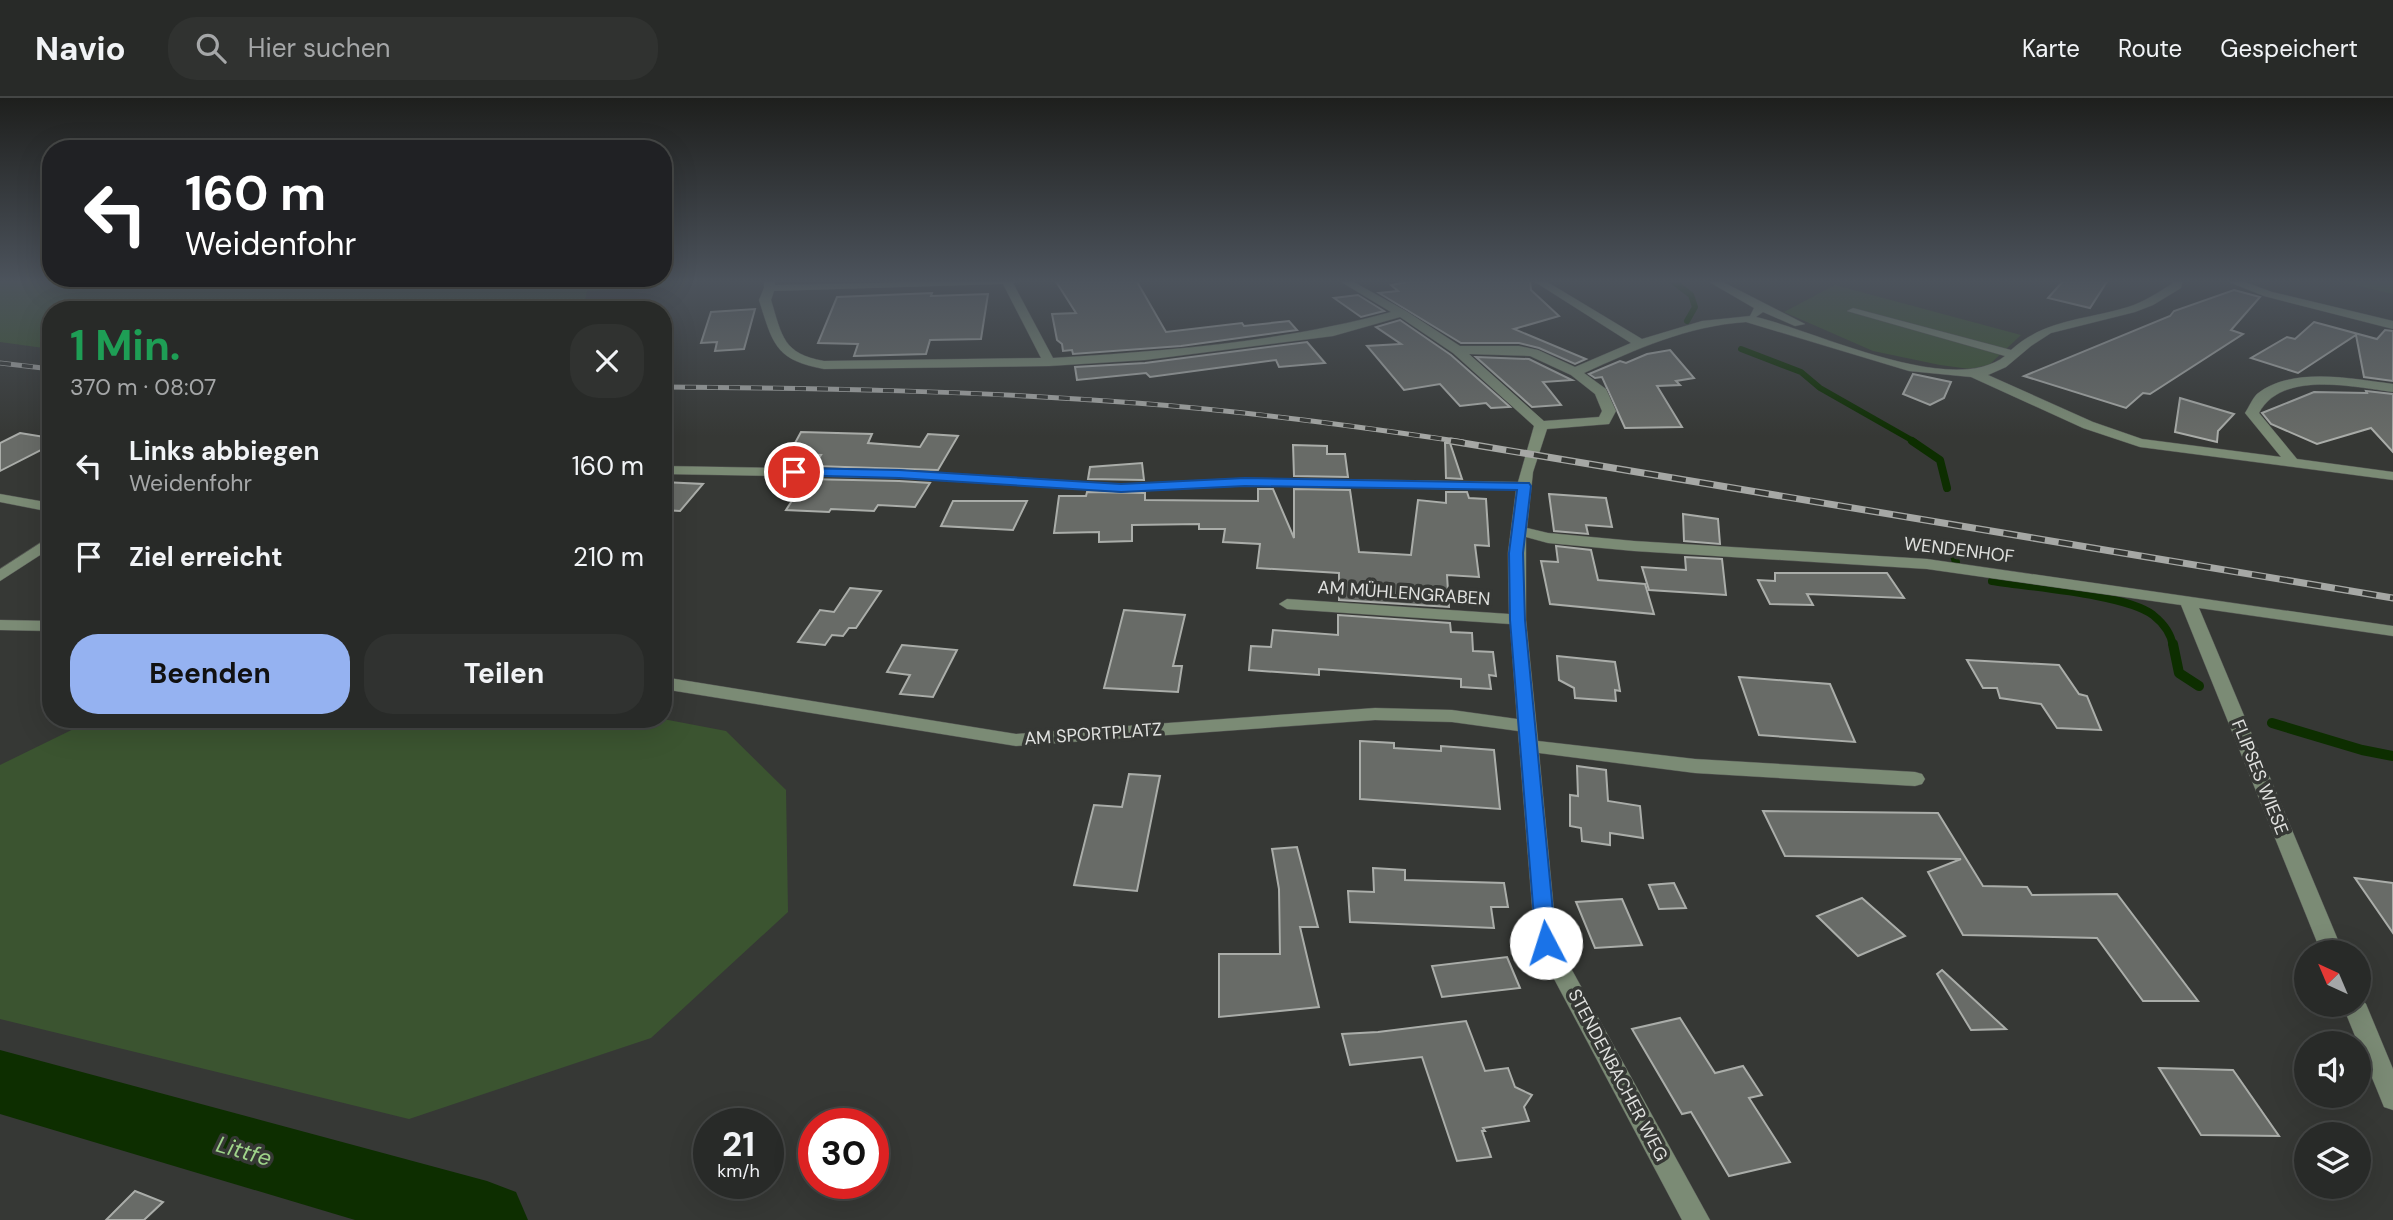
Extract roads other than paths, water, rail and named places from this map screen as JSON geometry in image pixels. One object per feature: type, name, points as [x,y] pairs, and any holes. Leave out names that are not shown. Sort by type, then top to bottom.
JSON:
[{"type":"street","points":[[777,332],[781,345],[791,357],[801,362],[824,365],[1049,362],[1145,356],[1330,332]]},
{"type":"street","points":[[1033,332],[1049,362]]},
{"type":"street","points":[[1431,332],[1458,350],[1516,408],[1541,425],[1604,421],[1609,411],[1601,392],[1575,372],[1534,353],[1519,350],[1458,350]]},
{"type":"street","points":[[1622,332],[1641,344]]},
{"type":"street","points":[[1575,372],[1675,332]]},
{"type":"street","points":[[1794,332],[1931,370],[1975,374],[2000,368],[2033,338],[2045,332]]},
{"type":"street","points":[[1817,332],[1866,354]]},
{"type":"street","points":[[1931,332],[2014,355]]},
{"type":"street","points":[[1975,374],[2123,438],[2157,446],[2393,476]]},
{"type":"street","points":[[2293,463],[2269,438],[2252,413],[2260,397],[2271,389],[2312,382],[2393,388]]},
{"type":"street","name":"STENDENBACHER WEG","points":[[1541,425],[1524,486],[1516,553],[1518,620],[1546,943],[1696,1220]]},
{"type":"street","points":[[672,470],[899,474],[1121,488],[1245,482],[1524,486]]},
{"type":"street","points":[[0,498],[42,506]]},
{"type":"street","name":"WENDENHOF","points":[[1519,531],[1548,538],[1634,546],[1927,564],[2393,631]]},
{"type":"street","points":[[0,576],[42,547]]},
{"type":"street","name":"FLIPSES WIESE","points":[[2188,602],[2327,940]]},
{"type":"street","name":"AM MÜHLENGRABEN","points":[[1287,604],[1518,620]]},
{"type":"street","points":[[0,625],[42,626]]},
{"type":"street","name":"AM SPORTPLATZ","points":[[672,683],[1016,740],[1375,714],[1451,716],[1528,736],[1695,766],[1915,779]]},
{"type":"street","points":[[2359,1017],[2393,1099]]},
{"type":"waterway","points":[[1741,349],[1801,372],[1820,388],[1915,442]]},
{"type":"waterway","points":[[1912,441],[1940,460],[1947,488]]},
{"type":"waterway","points":[[1953,553],[1956,562]]},
{"type":"waterway","points":[[1992,581],[2100,597],[2140,608],[2163,625],[2173,646]]},
{"type":"waterway","points":[[2173,644],[2179,673],[2199,686]]},
{"type":"waterway","points":[[2272,723],[2362,750],[2393,756]]},
{"type":"waterway","name":"Littfe","points":[[0,1082],[487,1220]]},
{"type":"railway","points":[[0,363],[42,368]]},
{"type":"railway","points":[[672,387],[900,391],[1077,399],[1259,415],[1463,442]]},
{"type":"railway","points":[[1451,441],[2393,598]]}]
